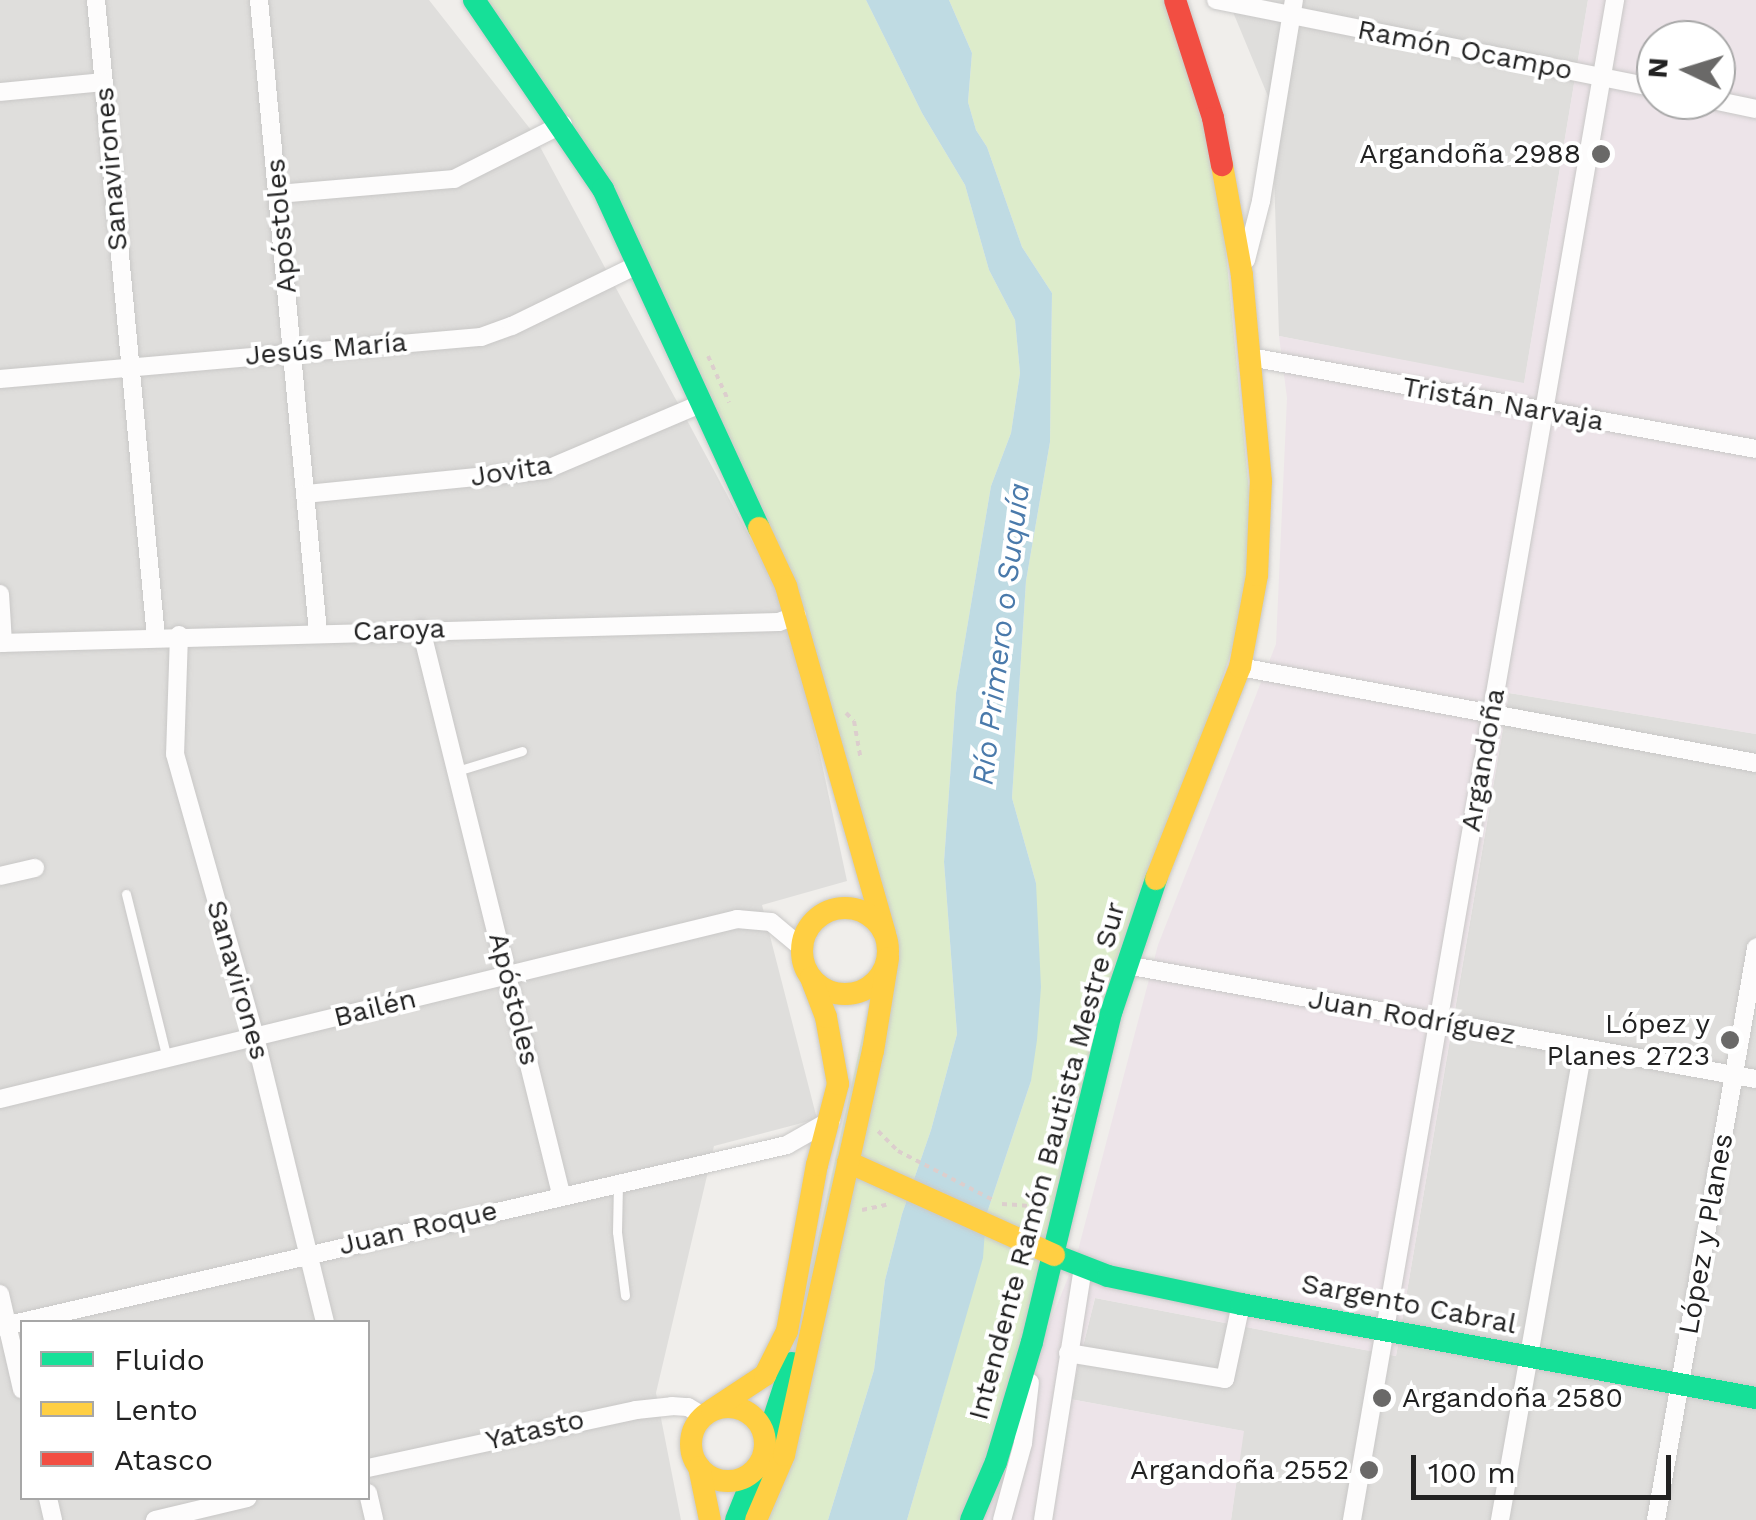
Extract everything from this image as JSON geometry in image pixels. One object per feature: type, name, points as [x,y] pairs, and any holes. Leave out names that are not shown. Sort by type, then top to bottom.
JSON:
[{"type":"main road","points":[[474,0],[563,124],[603,189],[636,266],[704,402],[797,615],[885,933],[888,958],[828,1257],[784,1455],[756,1520]]},
{"type":"main road","name":"Intendente Ramón Bautista Mestre Sur","points":[[972,1520],[996,1462],[1032,1342],[1126,965],[1240,668],[1251,616],[1261,481],[1242,276],[1213,118],[1175,0]]},
{"type":"main road","points":[[710,1520],[691,1446],[708,1413],[765,1375],[783,1344],[817,1165],[831,1120],[837,1071],[826,1017],[802,948],[813,922],[837,908],[866,912],[885,933]]},
{"type":"main road","points":[[811,978],[836,993],[850,994],[876,982],[888,958]]},
{"type":"main road","name":"Sargento Cabral","points":[[848,1162],[1083,1268],[1242,1304],[1756,1398]]},
{"type":"main road","points":[[736,1520],[828,1257]]},
{"type":"main road","points":[[708,1413],[735,1407],[746,1410],[767,1438]]},
{"type":"main road","points":[[699,1467],[719,1480],[731,1482],[755,1472]]},
{"type":"street","name":"Sanavirones","points":[[96,0],[156,637]]},
{"type":"street","name":"Apóstoles","points":[[259,0],[318,632]]},
{"type":"street","name":"Ramón Ocampo","points":[[1216,0],[1292,8],[1636,84]]},
{"type":"street","name":"Argandoña","points":[[1352,1520],[1615,0]]},
{"type":"street","points":[[1242,276],[1261,201],[1292,8]]},
{"type":"street","points":[[0,92],[103,82]]},
{"type":"street","points":[[278,194],[454,179],[563,124]]},
{"type":"street","name":"Jesús María","points":[[0,378],[498,332],[636,266]]},
{"type":"street","name":"Tristán Narvaja","points":[[1250,357],[1756,450]]},
{"type":"street","name":"Jovita","points":[[306,494],[545,470],[704,402]]},
{"type":"street","points":[[0,594],[2,643]]},
{"type":"street","name":"Caroya","points":[[2,643],[180,635],[778,622],[797,615]]},
{"type":"street","name":"Apóstoles","points":[[421,629],[561,1194]]},
{"type":"street","name":"Sanavirones","points":[[180,635],[175,754],[255,1038],[325,1320]]},
{"type":"street","points":[[1240,668],[1756,763]]},
{"type":"street","points":[[0,876],[36,868]]},
{"type":"street","name":"Bailén","points":[[0,1100],[751,917],[782,928],[802,948]]},
{"type":"street","name":"López y Planes","points":[[1656,1520],[1756,948]]},
{"type":"street","name":"Juan Rodríguez","points":[[1126,965],[1756,1079]]},
{"type":"street","points":[[1500,1520],[1583,1048]]},
{"type":"street","name":"Juan Roque","points":[[29,1320],[561,1194],[787,1145],[831,1120]]},
{"type":"street","points":[[1043,1520],[1083,1268]]},
{"type":"street","points":[[0,1294],[4,1326],[20,1382]]},
{"type":"street","points":[[1068,1352],[1225,1380],[1242,1304]]},
{"type":"street","points":[[1002,1520],[1028,1422],[1032,1342]]},
{"type":"street","name":"Yatasto","points":[[370,1468],[636,1410],[672,1406],[708,1413]]},
{"type":"street","points":[[155,1520],[239,1500]]},
{"type":"lane","points":[[454,771],[522,752]]},
{"type":"lane","points":[[126,894],[167,1058]]},
{"type":"lane","points":[[618,1182],[617,1232],[625,1295]]},
{"type":"path","points":[[898,1151],[1000,1204],[1034,1208],[1049,1203]]},
{"type":"shaded area","points":[[0,0],[429,0],[531,130],[789,610],[847,881],[762,905],[817,1119],[714,1146],[656,1393],[681,1520],[0,1520]]},
{"type":"shaded area","points":[[1228,0],[1588,0],[1524,384],[1279,336],[1272,106]]},
{"type":"shaded area","points":[[1588,0],[1756,0],[1756,734],[1509,693],[1396,1356],[1095,1298],[1070,1399],[1244,1431],[1231,1520],[970,1520],[1076,1258],[1158,945],[1276,644],[1287,398],[1279,336],[1524,383]]},
{"type":"shaded area","points":[[1509,693],[1756,734],[1756,1520],[1231,1520],[1243,1431],[1070,1399],[1095,1298],[1396,1356]]},
{"type":"green space","points":[[474,0],[866,0],[922,113],[965,185],[989,270],[1015,320],[1020,373],[1011,433],[991,486],[956,693],[944,862],[957,1034],[931,1130],[902,1214],[885,1280],[874,1370],[828,1520],[756,1520],[885,933],[797,615],[637,265]]},
{"type":"green space","points":[[949,0],[1175,0],[1213,118],[1257,575],[1149,896],[971,1520],[907,1520],[945,1388],[986,1216],[1031,1081],[1036,883],[1012,798],[1026,581],[1050,442],[1052,293],[1022,247],[987,147],[976,130],[968,102],[972,53]]},
{"type":"water","name":"Río Primero o Suquía","points":[[866,0],[949,0],[972,53],[968,102],[976,130],[987,147],[1022,247],[1052,293],[1050,442],[1026,581],[1012,798],[1036,883],[1041,987],[1037,1040],[1031,1081],[986,1216],[983,1258],[907,1520],[828,1520],[874,1370],[885,1280],[902,1214],[931,1130],[957,1034],[944,862],[956,693],[991,486],[1011,433],[1020,373],[1015,320],[989,270],[965,185],[922,113]]},
{"type":"traffic: fast","points":[[474,0],[603,189],[759,528]]},
{"type":"traffic: fast","points":[[971,1520],[996,1462],[1032,1342],[1112,1010],[1156,879]]},
{"type":"traffic: fast","points":[[1054,1255],[1108,1276],[1241,1304],[1756,1398]]},
{"type":"traffic: fast","points":[[767,1439],[792,1363]]},
{"type":"traffic: fast","points":[[736,1520],[755,1473]]},
{"type":"traffic: slow","points":[[1156,879],[1240,667],[1257,575],[1261,481],[1242,275],[1222,165]]},
{"type":"traffic: slow","points":[[759,528],[786,586],[885,933]]},
{"type":"traffic: slow","points":[[845,908],[869,915],[881,927],[888,951],[881,975],[869,987],[845,994],[821,987],[809,975],[802,951],[809,927],[821,915],[845,908]]},
{"type":"traffic: slow","points":[[756,1520],[784,1455],[873,1051],[888,958]]},
{"type":"traffic: slow","points":[[712,1410],[765,1375],[787,1331],[817,1165],[838,1084],[826,1017],[811,978]]},
{"type":"traffic: slow","points":[[848,1162],[1054,1255]]},
{"type":"traffic: slow","points":[[728,1407],[754,1418],[765,1444],[754,1470],[728,1481],[702,1470],[691,1444],[702,1418],[728,1407]]},
{"type":"traffic: slow","points":[[699,1467],[710,1520]]},
{"type":"traffic: jam","points":[[1175,0],[1213,118],[1222,165]]},
{"type":"place","name":"Argandoña 2988","points":[[1601,154]]},
{"type":"place","name":"López y Planes 2723","points":[[1730,1040]]},
{"type":"place","name":"Argandoña 2580","points":[[1382,1398]]},
{"type":"place","name":"Argandoña 2552","points":[[1369,1470]]}]
